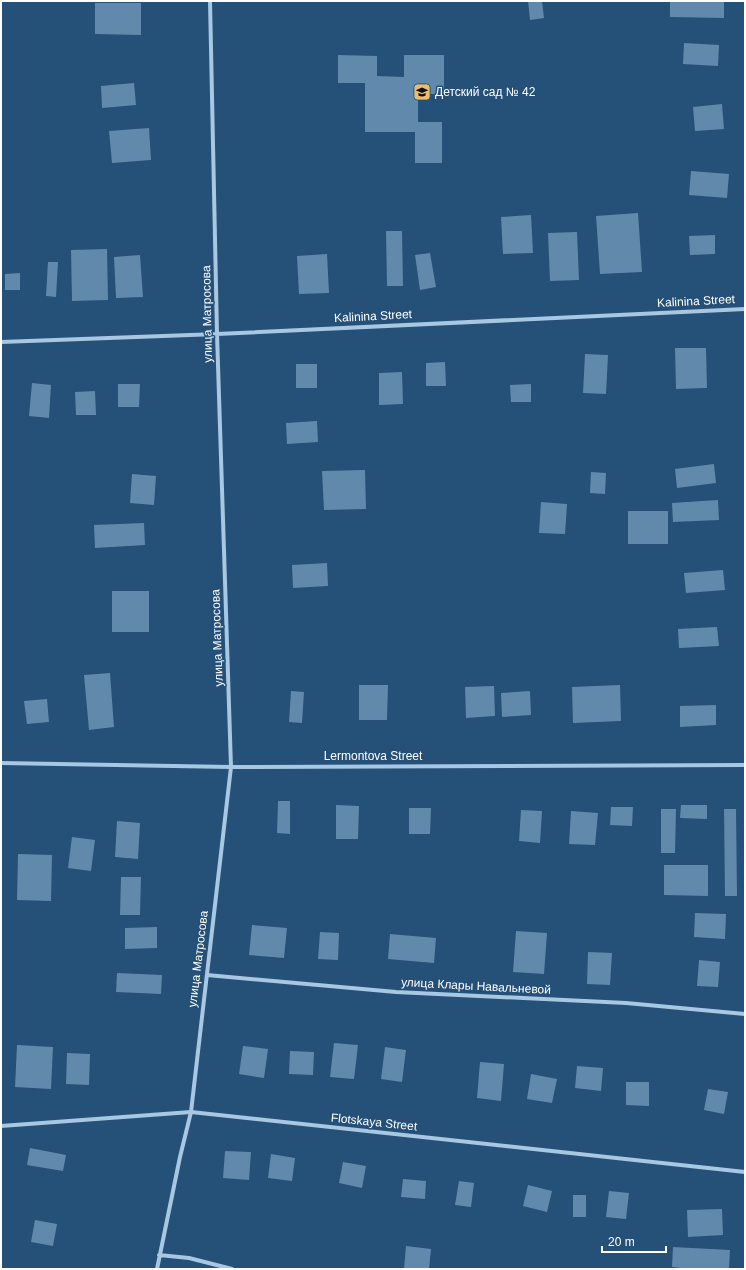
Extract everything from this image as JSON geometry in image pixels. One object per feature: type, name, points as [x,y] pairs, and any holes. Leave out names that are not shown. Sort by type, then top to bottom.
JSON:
[{"type":"street","name":"улица Матросова","points":[[157,1269],[180,1157],[191,1112],[231,766],[217,334],[210,1]]},
{"type":"street","name":"Kalinina Street","points":[[1,342],[217,334],[745,309]]},
{"type":"street","name":"Lermontova Street","points":[[1,763],[231,766],[745,765]]},
{"type":"street","name":"улица Клары Навальневой","points":[[207,975],[396,992],[626,1003],[745,1014]]},
{"type":"street","name":"Flotskaya Street","points":[[1,1126],[191,1112],[745,1172]]},
{"type":"street","points":[[159,1255],[189,1258],[232,1269]]},
{"type":"building","points":[[528,1],[542,1],[544,18],[530,20]]},
{"type":"building","points":[[670,1],[724,1],[724,18],[670,17]]},
{"type":"building","points":[[95,3],[141,3],[141,35],[95,34]]},
{"type":"building","points":[[684,43],[719,45],[718,66],[683,64]]},
{"type":"building","points":[[338,55],[377,56],[377,76],[404,77],[404,55],[444,55],[444,94],[418,94],[418,122],[442,122],[442,163],[415,163],[415,132],[365,132],[365,83],[338,83]]},
{"type":"building","points":[[134,83],[136,105],[102,108],[101,86]]},
{"type":"building","points":[[722,104],[724,129],[695,131],[693,107]]},
{"type":"building","points":[[149,128],[151,160],[112,163],[109,131]]},
{"type":"building","points":[[691,171],[729,174],[727,198],[689,195]]},
{"type":"building","points":[[638,213],[642,272],[600,274],[596,216]]},
{"type":"building","points":[[531,215],[533,253],[503,254],[501,217]]},
{"type":"building","points":[[386,231],[402,231],[403,286],[387,286]]},
{"type":"building","points":[[577,232],[579,280],[550,281],[548,233]]},
{"type":"building","points":[[715,235],[715,254],[690,255],[689,236]]},
{"type":"building","points":[[107,249],[108,300],[72,301],[71,250]]},
{"type":"building","points":[[430,253],[436,287],[420,290],[415,255]]},
{"type":"building","points":[[327,254],[329,293],[299,294],[297,256]]},
{"type":"building","points":[[140,255],[143,297],[116,298],[114,257]]},
{"type":"building","points":[[48,262],[58,262],[56,297],[46,296]]},
{"type":"building","points":[[20,273],[20,290],[5,290],[5,274]]},
{"type":"building","points":[[675,348],[706,348],[707,388],[676,389]]},
{"type":"building","points":[[585,354],[608,355],[606,394],[583,393]]},
{"type":"building","points":[[445,362],[446,386],[426,386],[426,363]]},
{"type":"building","points":[[296,364],[317,364],[317,388],[296,388]]},
{"type":"building","points":[[402,372],[403,404],[379,405],[379,373]]},
{"type":"building","points":[[32,383],[51,385],[49,418],[29,416]]},
{"type":"building","points":[[118,384],[140,384],[139,407],[118,407]]},
{"type":"building","points":[[531,384],[531,402],[511,402],[510,385]]},
{"type":"building","points":[[95,391],[96,415],[76,415],[75,392]]},
{"type":"building","points":[[317,421],[318,442],[287,444],[286,423]]},
{"type":"building","points":[[714,464],[716,483],[677,488],[675,469]]},
{"type":"building","points":[[365,470],[366,509],[324,510],[322,471]]},
{"type":"building","points":[[591,472],[606,473],[605,494],[590,493]]},
{"type":"building","points":[[132,474],[156,476],[154,505],[130,503]]},
{"type":"building","points":[[718,500],[719,520],[673,522],[672,503]]},
{"type":"building","points":[[541,502],[567,504],[565,534],[539,533]]},
{"type":"building","points":[[628,511],[668,511],[668,544],[628,544]]},
{"type":"building","points":[[144,523],[145,545],[95,548],[94,525]]},
{"type":"building","points":[[327,563],[328,586],[293,588],[292,565]]},
{"type":"building","points":[[723,570],[725,590],[686,593],[684,573]]},
{"type":"building","points":[[112,591],[149,591],[149,632],[112,632]]},
{"type":"building","points":[[717,627],[719,646],[679,648],[678,629]]},
{"type":"building","points":[[110,673],[114,727],[89,730],[84,675]]},
{"type":"building","points":[[359,685],[388,685],[387,720],[359,720]]},
{"type":"building","points":[[620,685],[621,721],[573,723],[572,687]]},
{"type":"building","points":[[494,686],[495,716],[466,718],[465,687]]},
{"type":"building","points":[[291,691],[304,692],[302,723],[289,722]]},
{"type":"building","points":[[530,691],[531,715],[502,717],[501,693]]},
{"type":"building","points":[[47,699],[49,722],[27,724],[24,701]]},
{"type":"building","points":[[716,705],[716,725],[680,727],[680,706]]},
{"type":"building","points":[[278,801],[290,801],[290,834],[277,833]]},
{"type":"building","points":[[336,805],[359,806],[358,839],[336,839]]},
{"type":"building","points":[[681,805],[707,805],[707,819],[680,818]]},
{"type":"building","points":[[611,807],[633,807],[632,826],[610,825]]},
{"type":"building","points":[[409,808],[431,808],[430,834],[409,834]]},
{"type":"building","points":[[661,809],[676,809],[675,853],[661,853]]},
{"type":"building","points":[[724,809],[736,809],[737,896],[725,896]]},
{"type":"building","points":[[521,810],[542,811],[540,843],[519,841]]},
{"type":"building","points":[[571,811],[598,813],[595,845],[569,844]]},
{"type":"building","points":[[117,821],[140,823],[138,859],[115,857]]},
{"type":"building","points":[[72,837],[95,840],[91,871],[68,868]]},
{"type":"building","points":[[18,854],[52,855],[51,901],[17,900]]},
{"type":"building","points":[[664,865],[708,865],[708,896],[664,895]]},
{"type":"building","points":[[121,877],[141,877],[140,915],[120,915]]},
{"type":"building","points":[[695,913],[726,914],[725,939],[694,937]]},
{"type":"building","points":[[252,925],[287,928],[284,958],[249,955]]},
{"type":"building","points":[[157,927],[157,948],[125,949],[125,928]]},
{"type":"building","points":[[516,931],[547,933],[544,974],[513,972]]},
{"type":"building","points":[[320,932],[339,933],[338,960],[318,959]]},
{"type":"building","points":[[390,934],[436,938],[434,963],[388,959]]},
{"type":"building","points":[[588,952],[612,953],[610,985],[587,984]]},
{"type":"building","points":[[699,960],[720,962],[718,987],[697,986]]},
{"type":"building","points":[[117,973],[162,975],[161,994],[116,992]]},
{"type":"building","points":[[334,1043],[358,1045],[354,1079],[330,1077]]},
{"type":"building","points":[[17,1045],[53,1047],[51,1089],[15,1087]]},
{"type":"building","points":[[243,1046],[268,1049],[264,1078],[239,1074]]},
{"type":"building","points":[[385,1047],[406,1050],[402,1082],[381,1079]]},
{"type":"building","points":[[290,1051],[314,1052],[313,1075],[289,1074]]},
{"type":"building","points":[[67,1053],[90,1054],[89,1085],[66,1084]]},
{"type":"building","points":[[480,1062],[504,1064],[501,1101],[477,1098]]},
{"type":"building","points":[[577,1066],[603,1068],[601,1091],[575,1088]]},
{"type":"building","points":[[531,1074],[557,1079],[552,1103],[527,1099]]},
{"type":"building","points":[[626,1082],[649,1082],[649,1106],[626,1105]]},
{"type":"building","points":[[708,1089],[728,1092],[724,1114],[704,1110]]},
{"type":"building","points":[[30,1148],[66,1155],[63,1171],[27,1165]]},
{"type":"building","points":[[225,1151],[251,1152],[249,1180],[223,1178]]},
{"type":"building","points":[[271,1154],[295,1158],[292,1181],[268,1178]]},
{"type":"building","points":[[343,1162],[366,1166],[362,1188],[339,1183]]},
{"type":"building","points":[[403,1179],[426,1181],[425,1199],[401,1197]]},
{"type":"building","points":[[459,1181],[474,1183],[471,1207],[455,1205]]},
{"type":"building","points":[[528,1185],[552,1191],[547,1212],[523,1206]]},
{"type":"building","points":[[609,1191],[629,1193],[626,1219],[606,1217]]},
{"type":"building","points":[[573,1195],[586,1195],[586,1217],[573,1217]]},
{"type":"building","points":[[722,1209],[723,1235],[688,1237],[687,1210]]},
{"type":"building","points":[[35,1220],[57,1224],[53,1246],[31,1242]]},
{"type":"building","points":[[406,1246],[431,1249],[429,1269],[404,1269]]},
{"type":"building","points":[[673,1247],[730,1250],[729,1269],[681,1269],[672,1267]]},
{"type":"place","name":"Детский сад № 42","points":[[422,92]]}]
